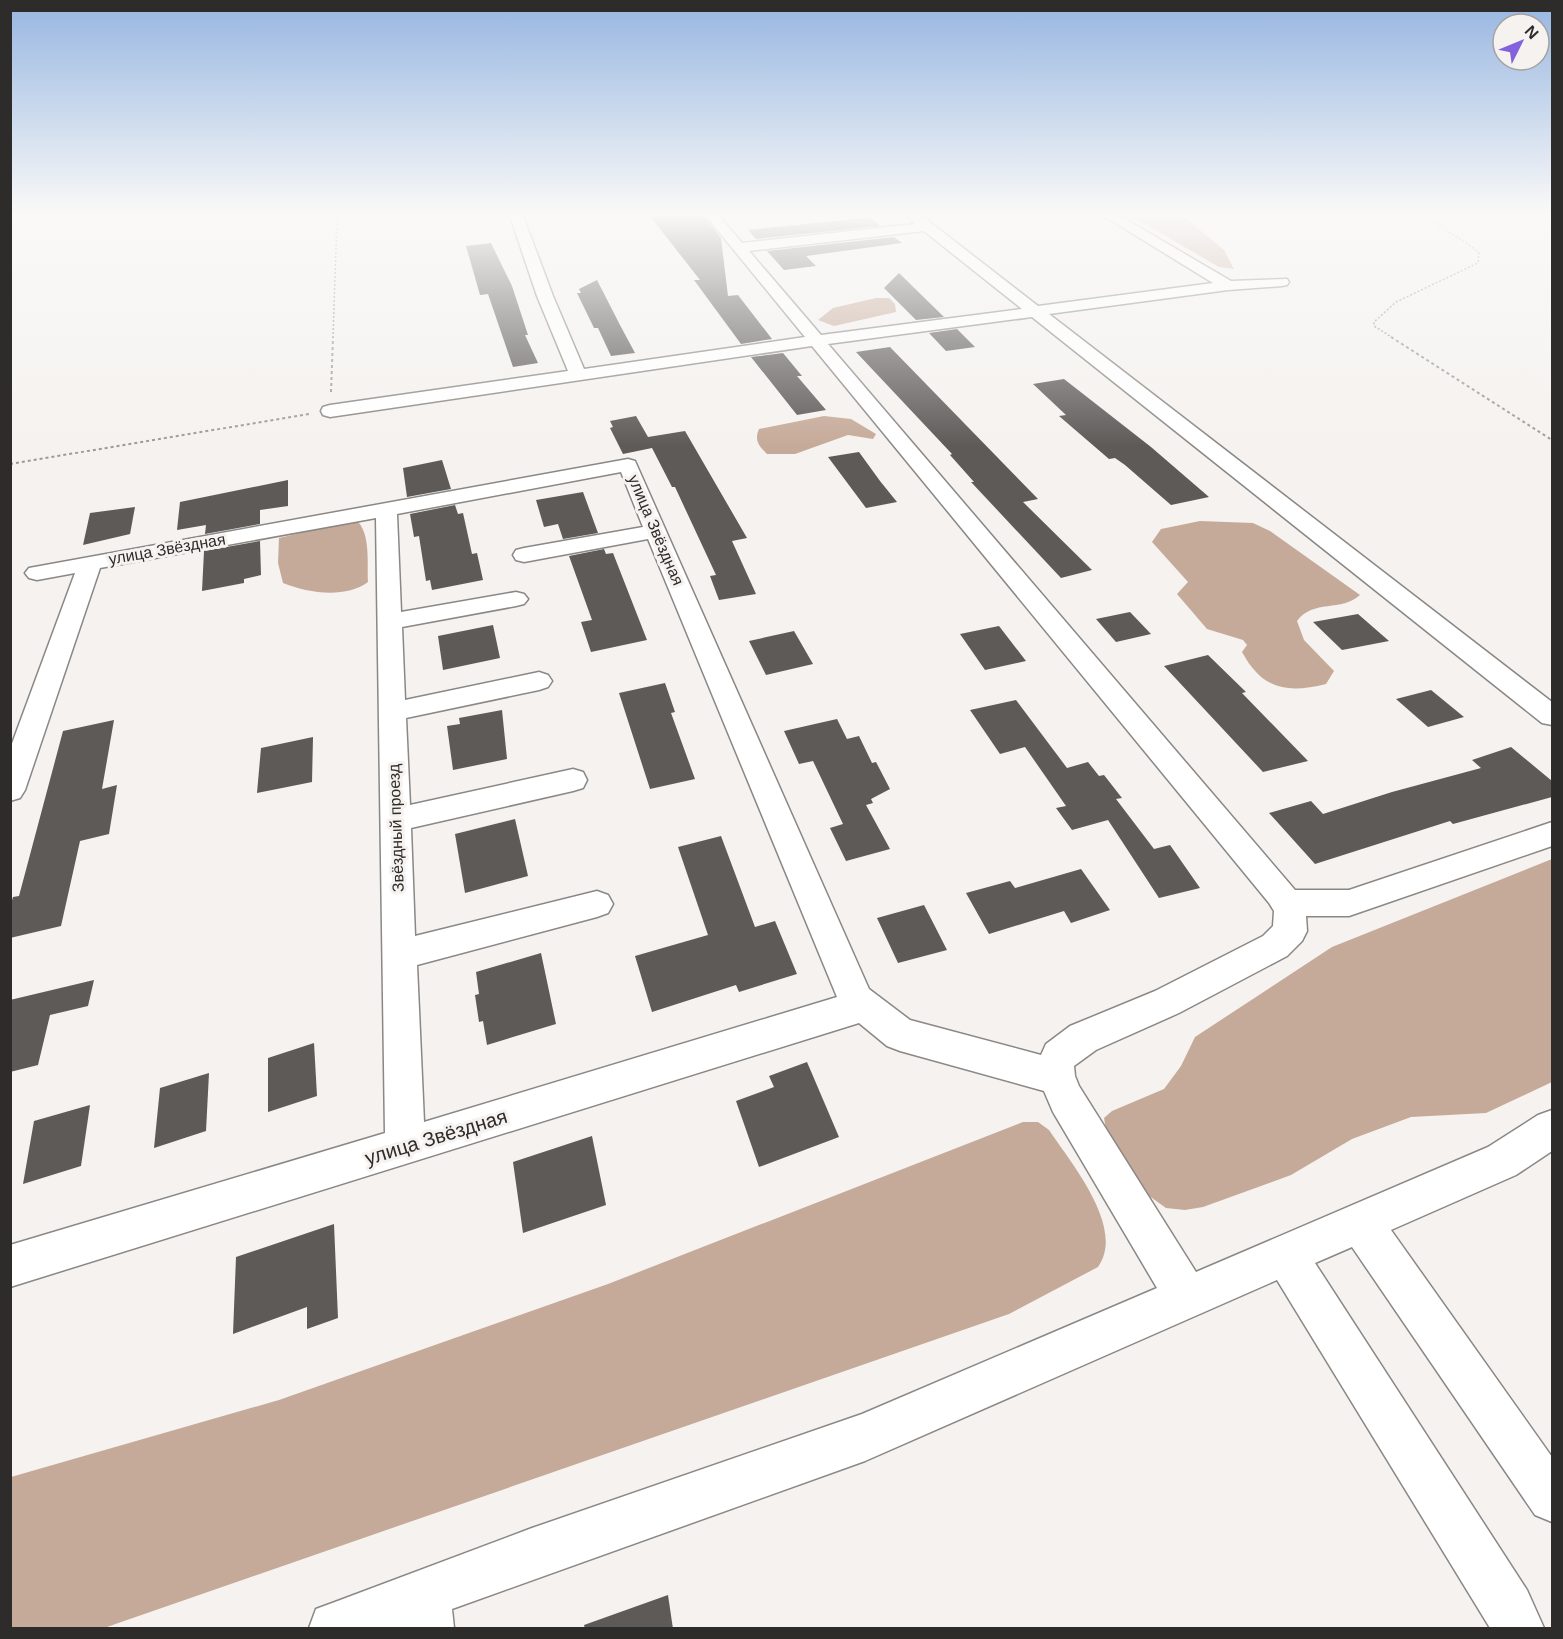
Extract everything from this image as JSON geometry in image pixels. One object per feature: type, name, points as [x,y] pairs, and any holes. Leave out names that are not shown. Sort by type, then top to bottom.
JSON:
[{"type":"street","points":[[544,292],[579,374]]},
{"type":"street","points":[[775,292],[1290,909],[1290,931],[1275,946],[1167,1002],[1083,1038],[1059,1056],[1056,1077],[1066,1099],[1187,1297]]},
{"type":"street","points":[[1010,292],[1552,716]]},
{"type":"street","points":[[330,411],[579,374],[1179,292]]},
{"type":"street","name":"улица Звёздная","points":[[37,573],[628,465],[856,999],[900,1034],[1056,1077]]},
{"type":"street","name":"Звёздный проезд","points":[[386,509],[405,1146]]},
{"type":"street","points":[[524,555],[656,531]]},
{"type":"street","name":"улица Звёздная","points":[[10,790],[90,563]]},
{"type":"street","points":[[389,622],[516,599]]},
{"type":"street","points":[[392,712],[539,681]]},
{"type":"street","points":[[396,820],[573,780]]},
{"type":"street","points":[[1286,903],[1349,903],[1552,834]]},
{"type":"street","points":[[400,954],[597,904]]},
{"type":"street","name":"улица Звёздная","points":[[10,1266],[846,1012],[856,999]]},
{"type":"street","points":[[335,1629],[426,1612],[532,1553],[865,1437],[1502,1161],[1552,1129]]},
{"type":"street","points":[[1361,1224],[1552,1498]]},
{"type":"street","points":[[1286,1256],[1509,1609],[1518,1629]]},
{"type":"path","points":[[10,464],[330,411],[334,292]]},
{"type":"path","points":[[1416,292],[1396,302],[1374,322],[1374,326],[1552,440]]},
{"type":"shaded area","points":[[876,298],[889,298],[895,304],[896,312],[834,326],[818,320],[833,308]]},
{"type":"shaded area","points":[[824,416],[851,419],[876,434],[873,439],[848,435],[795,454],[767,454],[758,443],[759,429]]},
{"type":"shaded area","points":[[356,520],[361,525],[366,540],[368,582],[349,591],[326,593],[283,583],[278,563],[279,538]]},
{"type":"shaded area","points":[[1200,521],[1253,523],[1270,531],[1360,595],[1345,603],[1311,610],[1297,621],[1304,640],[1334,671],[1326,684],[1287,688],[1267,681],[1258,674],[1242,652],[1247,645],[1243,640],[1207,629],[1177,594],[1188,582],[1152,542],[1161,529]]},
{"type":"shaded area","points":[[1552,859],[1552,1082],[1486,1113],[1411,1117],[1352,1139],[1291,1175],[1203,1207],[1185,1210],[1166,1208],[1145,1193],[1108,1141],[1104,1118],[1112,1111],[1164,1089],[1181,1066],[1195,1037],[1332,947]]},
{"type":"shaded area","points":[[1023,1122],[1038,1122],[1049,1130],[1082,1178],[1101,1215],[1105,1234],[1105,1251],[1098,1267],[1009,1314],[104,1628],[11,1628],[11,1477],[279,1400],[608,1284]]},
{"type":"building","points":[[479,292],[514,292],[528,335],[525,335],[538,363],[513,367],[488,294],[480,295]]},
{"type":"building","points":[[603,292],[635,353],[611,356],[598,328],[594,328],[577,293]]},
{"type":"building","points":[[703,292],[738,295],[772,339],[741,344]]},
{"type":"building","points":[[888,292],[919,292],[944,317],[916,320]]},
{"type":"building","points":[[957,329],[975,347],[946,351],[929,333]]},
{"type":"building","points":[[890,347],[1038,499],[1023,502],[1092,570],[1061,578],[971,482],[974,482],[950,455],[952,454],[856,352]]},
{"type":"building","points":[[783,353],[802,376],[797,376],[826,410],[797,415],[751,357]]},
{"type":"building","points":[[1064,379],[1151,447],[1209,497],[1171,505],[1125,465],[1115,458],[1109,459],[1059,416],[1066,415],[1033,384]]},
{"type":"building","points":[[636,416],[648,437],[685,431],[747,538],[732,541],[756,594],[719,600],[710,576],[716,575],[675,487],[672,487],[652,448],[623,454],[610,428],[613,427],[610,421]]},
{"type":"building","points":[[859,452],[897,502],[866,508],[828,457]]},
{"type":"building","points":[[442,460],[451,489],[407,497],[403,468]]},
{"type":"building","points":[[288,480],[288,506],[260,510],[260,524],[205,534],[206,525],[177,530],[180,502]]},
{"type":"building","points":[[583,492],[598,533],[563,539],[558,524],[544,527],[536,500]]},
{"type":"building","points":[[455,505],[458,514],[463,513],[472,554],[477,553],[483,580],[432,590],[430,580],[426,581],[419,536],[414,537],[410,514]]},
{"type":"building","points":[[135,507],[130,534],[83,545],[90,513]]},
{"type":"building","points":[[260,541],[261,575],[244,579],[244,583],[202,591],[204,551]]},
{"type":"building","points":[[604,549],[606,554],[613,553],[647,640],[591,652],[581,622],[592,620],[569,556]]},
{"type":"building","points":[[1130,612],[1151,634],[1116,642],[1096,619]]},
{"type":"building","points":[[1358,614],[1389,641],[1342,650],[1313,622]]},
{"type":"building","points":[[493,625],[500,658],[443,670],[438,636]]},
{"type":"building","points":[[999,626],[1026,661],[985,670],[960,634]]},
{"type":"building","points":[[794,631],[813,664],[766,675],[749,641]]},
{"type":"building","points":[[1208,655],[1246,692],[1242,693],[1308,761],[1263,772],[1164,666]]},
{"type":"building","points":[[665,683],[675,712],[671,713],[695,779],[650,789],[619,693]]},
{"type":"building","points":[[1431,690],[1464,717],[1428,727],[1396,699]]},
{"type":"building","points":[[1016,700],[1067,768],[1088,762],[1099,776],[1104,775],[1122,798],[1116,799],[1154,849],[1170,845],[1200,888],[1159,898],[1108,820],[1072,830],[1056,808],[1066,806],[1025,747],[1000,754],[970,710]]},
{"type":"building","points":[[502,710],[507,759],[453,770],[447,726],[460,724],[459,718]]},
{"type":"building","points":[[837,719],[847,739],[859,736],[872,763],[876,762],[890,789],[871,799],[873,803],[866,805],[890,849],[846,861],[830,828],[843,824],[813,761],[799,764],[784,731]]},
{"type":"building","points":[[114,720],[102,789],[117,785],[109,834],[80,841],[61,926],[10,938],[10,907],[13,897],[19,896],[63,731]]},
{"type":"building","points":[[313,737],[312,782],[257,793],[261,748]]},
{"type":"building","points":[[1511,747],[1552,781],[1552,797],[1453,824],[1450,821],[1315,864],[1269,813],[1311,801],[1323,814],[1392,792],[1481,768],[1472,760]]},
{"type":"building","points":[[515,819],[528,876],[465,893],[455,834]]},
{"type":"building","points":[[721,836],[755,927],[775,921],[797,974],[739,992],[736,985],[652,1012],[635,956],[708,935],[678,847]]},
{"type":"building","points":[[1081,869],[1110,910],[1071,923],[1064,911],[989,934],[966,893],[1010,881],[1015,888]]},
{"type":"building","points":[[924,905],[947,950],[898,963],[877,918]]},
{"type":"building","points":[[541,953],[556,1024],[487,1045],[483,1021],[479,1022],[475,995],[479,994],[476,972]]},
{"type":"building","points":[[94,980],[88,1006],[50,1015],[38,1065],[10,1072],[10,1000]]},
{"type":"building","points":[[314,1043],[317,1096],[268,1112],[268,1058]]},
{"type":"building","points":[[807,1062],[839,1137],[759,1167],[736,1101],[774,1087],[769,1076]]},
{"type":"building","points":[[209,1073],[206,1131],[154,1148],[160,1088]]},
{"type":"building","points":[[90,1105],[81,1166],[23,1184],[34,1121]]},
{"type":"building","points":[[592,1136],[606,1205],[523,1233],[513,1162]]},
{"type":"building","points":[[334,1224],[338,1318],[307,1329],[307,1307],[233,1334],[236,1257]]},
{"type":"building","points":[[668,1595],[673,1629],[585,1629],[584,1625]]}]
